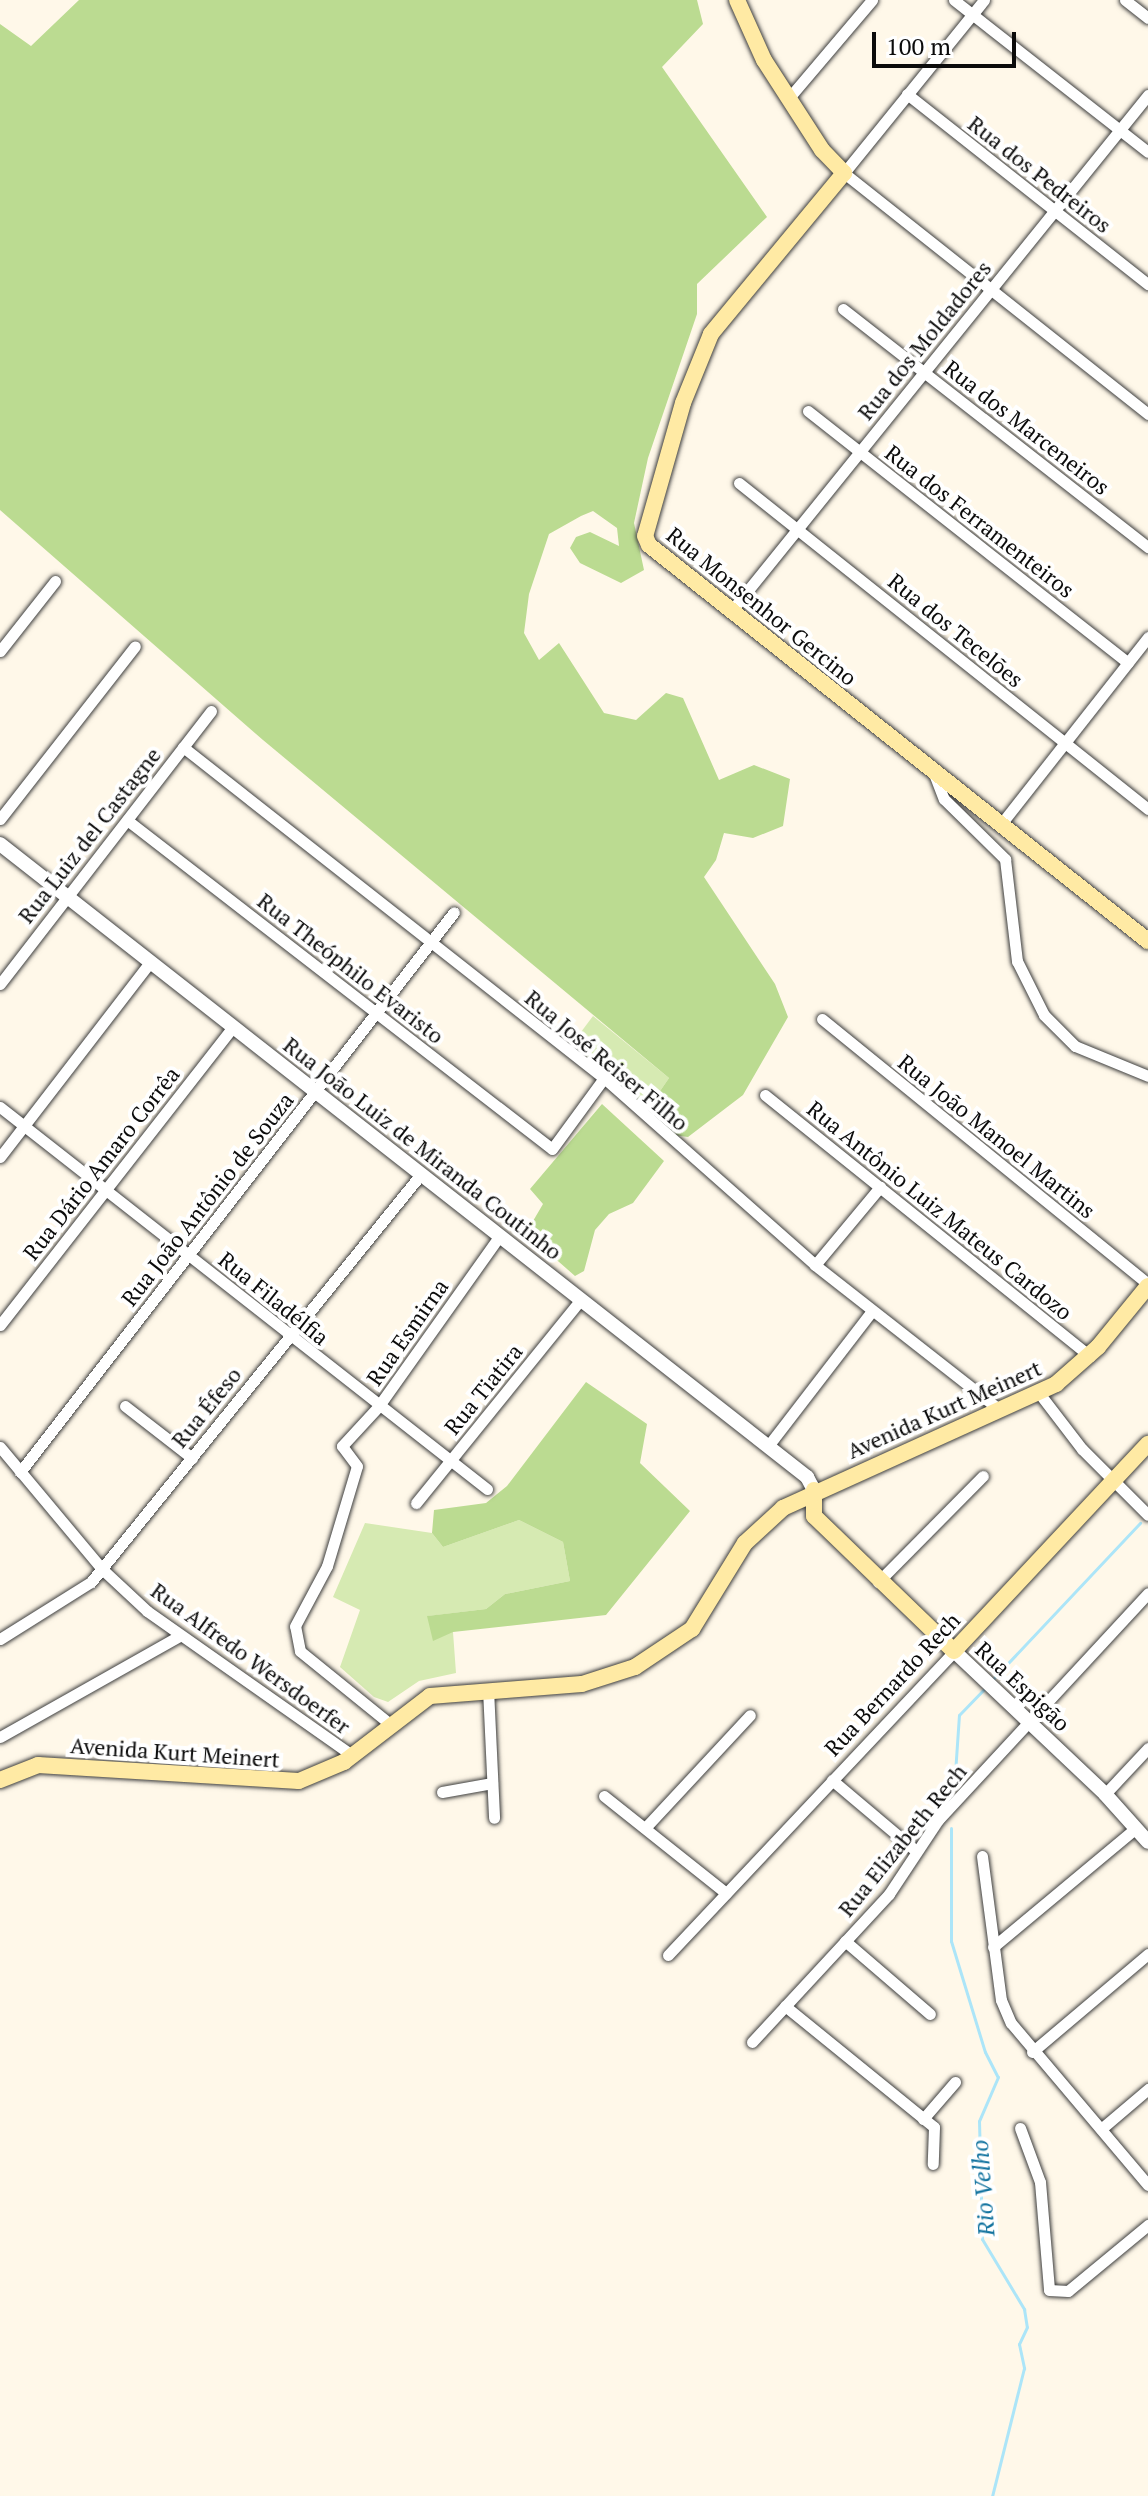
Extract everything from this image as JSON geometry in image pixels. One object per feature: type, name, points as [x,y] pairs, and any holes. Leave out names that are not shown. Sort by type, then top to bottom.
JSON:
[{"type":"main road","points":[[737,0],[756,47],[788,99],[822,150],[844,173]]},
{"type":"main road","name":"Rua Monsenhor Gercino","points":[[844,173],[711,334],[644,527],[649,545],[1148,941]]},
{"type":"main road","name":"Avenida Kurt Meinert","points":[[2,1775],[24,1767],[50,1765],[285,1783],[323,1774],[353,1756],[390,1724],[430,1696],[488,1689],[582,1684],[655,1657],[692,1629],[745,1543],[776,1513],[814,1490],[1039,1393],[1090,1356],[1148,1285]]},
{"type":"main road","name":"Rua Bernardo Rech","points":[[954,1651],[1148,1444]]},
{"type":"main road","points":[[776,1513],[794,1509],[814,1516],[814,1490]]},
{"type":"main road","name":"Rua Espigão","points":[[814,1516],[878,1582],[954,1651]]},
{"type":"street","points":[[788,99],[872,0]]},
{"type":"street","points":[[954,0],[1148,152]]},
{"type":"street","points":[[984,0],[844,173],[1148,414]]},
{"type":"street","points":[[1125,0],[1148,18]]},
{"type":"street","name":"Rua dos Pedreiros","points":[[907,94],[1148,284]]},
{"type":"street","name":"Rua dos Moldadores","points":[[732,610],[1148,95]]},
{"type":"street","name":"Rua dos Marceneiros","points":[[843,309],[1148,547]]},
{"type":"street","name":"Rua dos Ferramenteiros","points":[[808,411],[1128,663]]},
{"type":"street","name":"Rua dos Tecelões","points":[[739,483],[1148,809]]},
{"type":"street","points":[[0,651],[55,581]]},
{"type":"street","points":[[1001,824],[1148,637]]},
{"type":"street","points":[[0,819],[135,646]]},
{"type":"street","name":"Rua Luiz del Castagne","points":[[0,984],[211,711]]},
{"type":"street","name":"Rua José Reiser Filho","points":[[183,747],[604,1078],[815,1265],[1000,1410]]},
{"type":"street","points":[[932,769],[944,799],[1005,859],[1017,961],[1044,1015],[1075,1046],[1148,1076]]},
{"type":"street","name":"Rua Theóphilo Evaristo","points":[[127,820],[552,1149],[604,1078]]},
{"type":"street","name":"Rua João Luiz de Miranda Coutinho","points":[[0,844],[768,1446],[807,1477],[814,1490]]},
{"type":"street","name":"Rua João Antônio de Souza","points":[[20,1472],[454,912]]},
{"type":"street","points":[[0,1157],[150,962]]},
{"type":"street","name":"Rua João Manoel Martins","points":[[822,1019],[1148,1285]]},
{"type":"street","name":"Rua Dário Amaro Corrêa","points":[[0,1325],[233,1027]]},
{"type":"street","name":"Rua Antônio Luiz Mateus Cardozo","points":[[765,1095],[1090,1356]]},
{"type":"street","name":"Rua Filadélfia","points":[[0,1107],[378,1407],[487,1489]]},
{"type":"street","name":"Rua Éfeso","points":[[0,1639],[79,1594],[102,1569],[421,1174]]},
{"type":"street","points":[[815,1265],[880,1187]]},
{"type":"street","name":"Rua Esmirna","points":[[390,1724],[300,1651],[294,1636],[327,1566],[357,1466],[342,1446],[378,1407],[499,1237]]},
{"type":"street","name":"Rua Tiatira","points":[[416,1503],[581,1299]]},
{"type":"street","points":[[768,1446],[872,1311]]},
{"type":"street","points":[[1039,1393],[1113,1482],[1148,1515]]},
{"type":"street","points":[[125,1406],[192,1458]]},
{"type":"street","name":"Rua Alfredo Wersdoerfer","points":[[0,1447],[102,1569],[179,1636],[353,1756]]},
{"type":"street","points":[[878,1582],[983,1476]]},
{"type":"street","name":"Rua Elizabeth Rech","points":[[752,2042],[897,1884],[938,1820],[1148,1593]]},
{"type":"street","points":[[0,1737],[179,1636]]},
{"type":"street","name":"Rua Espigão","points":[[954,1651],[1105,1794],[1148,1842]]},
{"type":"street","name":"Rua Bernardo Rech","points":[[668,1955],[954,1651]]},
{"type":"street","points":[[488,1689],[494,1818]]},
{"type":"street","points":[[645,1828],[750,1715]]},
{"type":"street","points":[[1105,1794],[1148,1748]]},
{"type":"street","points":[[832,1780],[916,1851]]},
{"type":"street","points":[[442,1792],[492,1783]]},
{"type":"street","points":[[604,1796],[726,1893]]},
{"type":"street","points":[[993,1947],[1136,1828]]},
{"type":"street","points":[[982,1856],[1001,2000],[1032,2052],[1148,2185]]},
{"type":"street","points":[[845,1941],[930,2014]]},
{"type":"street","points":[[1032,2052],[1148,1954]]},
{"type":"street","points":[[785,2006],[934,2127],[933,2164]]},
{"type":"street","points":[[923,2119],[955,2082]]},
{"type":"street","points":[[1101,2129],[1148,2089]]},
{"type":"street","points":[[1020,2128],[1040,2182],[1049,2290],[1068,2291],[1148,2225]]},
{"type":"green space","points":[[79,0],[697,0],[703,24],[662,67],[767,217],[697,284],[697,314],[648,458],[634,523],[644,570],[621,583],[580,563],[570,548],[576,537],[590,532],[619,546],[617,528],[593,511],[581,516],[549,534],[529,594],[524,633],[539,660],[559,643],[604,713],[636,720],[666,693],[683,698],[719,780],[754,765],[790,779],[783,826],[753,838],[724,833],[716,860],[704,877],[775,984],[788,1017],[743,1095],[688,1137],[673,1135],[647,1110],[669,1078],[263,740],[0,510],[0,24],[31,46]]},
{"type":"green space","points":[[593,1016],[669,1078],[647,1110],[572,1044]]},
{"type":"green space","points":[[602,1104],[664,1161],[633,1203],[609,1214],[595,1230],[584,1271],[575,1276],[526,1233],[543,1204],[530,1189]]},
{"type":"green space","points":[[586,1382],[647,1424],[640,1463],[690,1511],[606,1615],[453,1632],[433,1641],[427,1616],[486,1609],[505,1594],[570,1581],[563,1542],[519,1520],[443,1547],[432,1533],[434,1510],[486,1503],[507,1486]]},
{"type":"green space","points":[[519,1520],[563,1542],[570,1581],[505,1594],[486,1609],[428,1616],[453,1632],[456,1673],[419,1681],[388,1702],[374,1697],[340,1667],[360,1610],[333,1597],[365,1523],[432,1533],[443,1547]]},
{"type":"waterway","name":"Rio Velho","points":[[992,1680],[1140,1523]]},
{"type":"waterway","name":"Rio Velho","points":[[954,1788],[959,1715],[987,1686]]},
{"type":"waterway","name":"Rio Velho","points":[[951,1828],[951,1941],[985,2052],[998,2077],[979,2121],[982,2239],[1024,2309],[1027,2327],[1019,2344],[1024,2368],[992,2496]]}]
